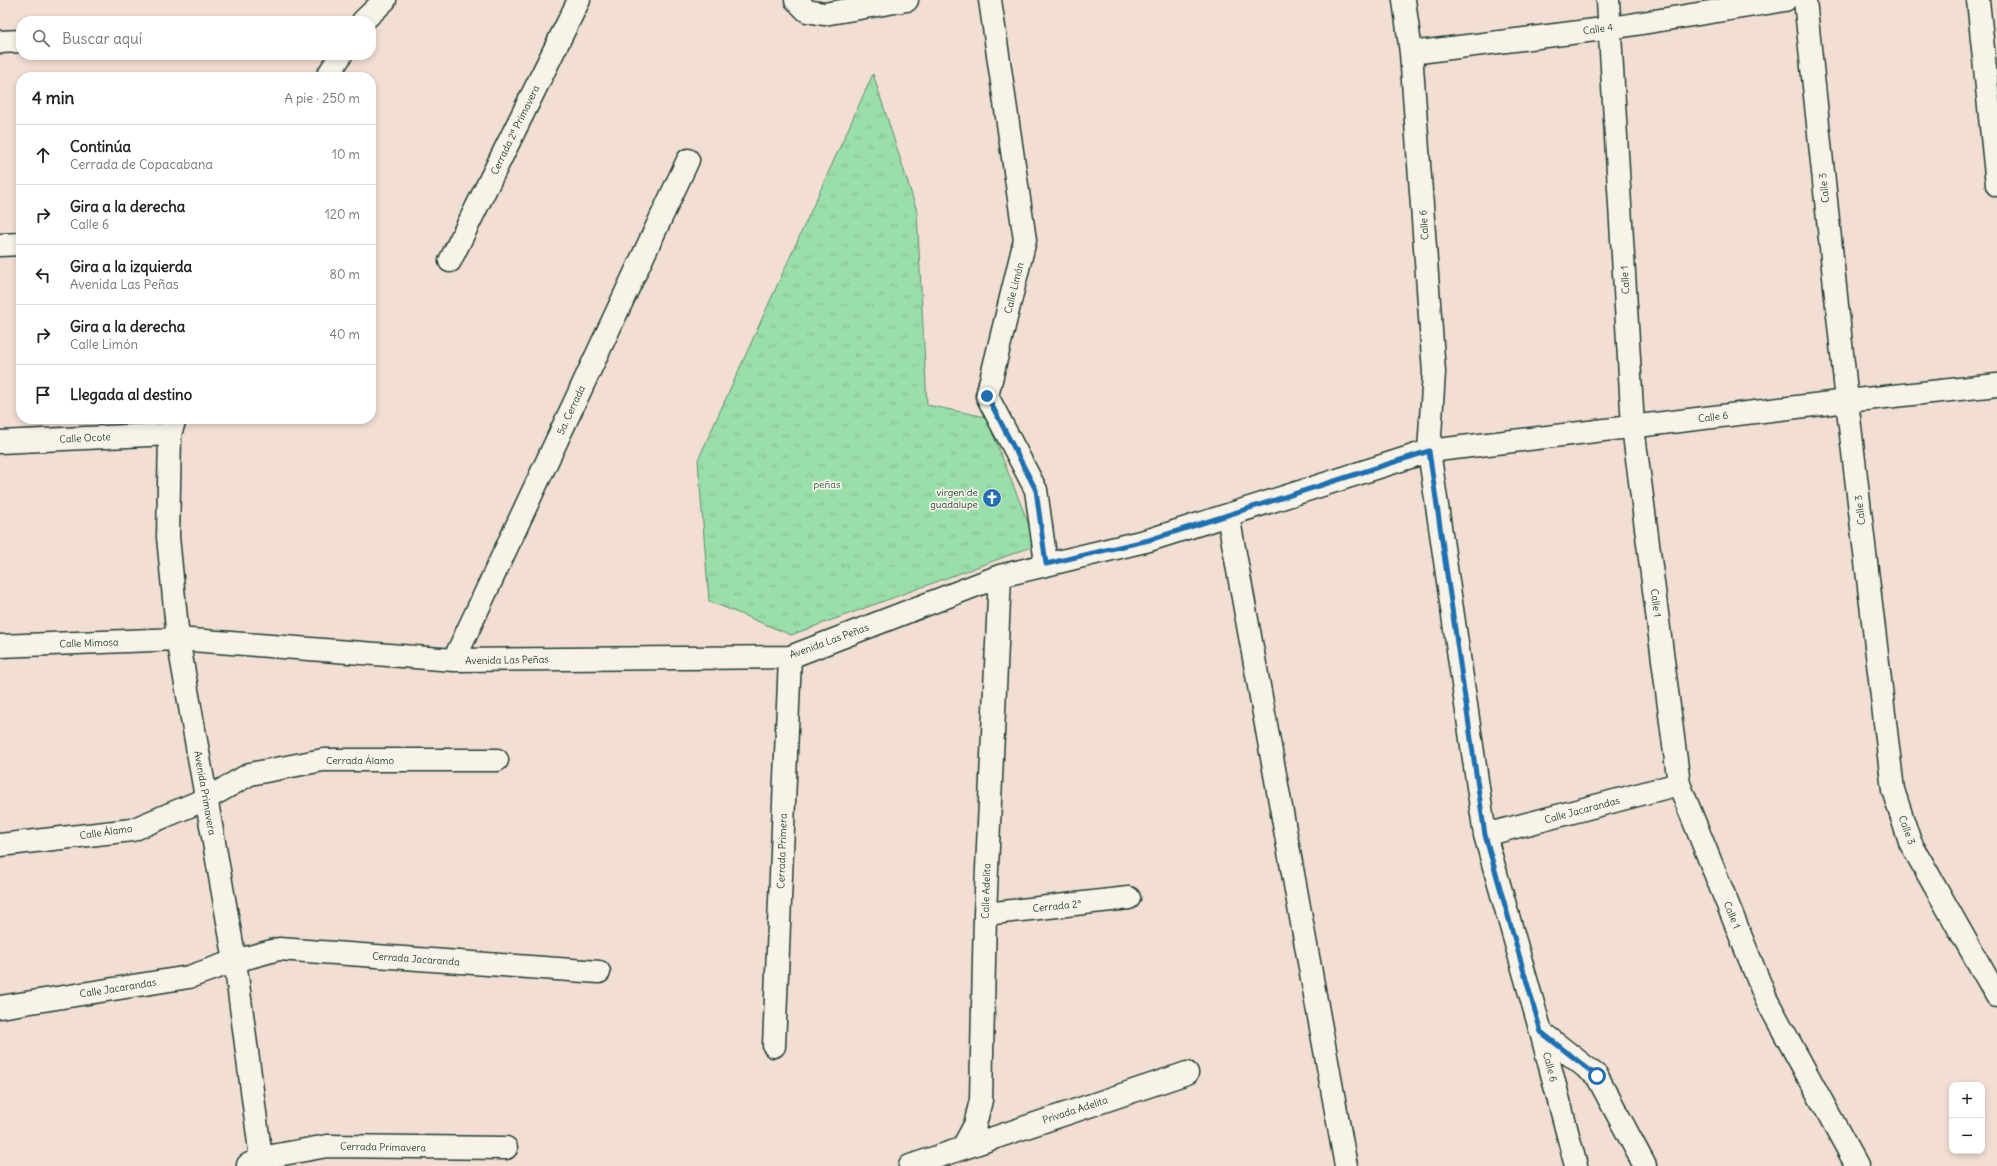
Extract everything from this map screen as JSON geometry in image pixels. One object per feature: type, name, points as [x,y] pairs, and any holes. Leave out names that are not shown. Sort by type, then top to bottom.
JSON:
[{"type":"street","points":[[368,16],[385,0]]},
{"type":"street","name":"Cerrada 2ª Primavera","points":[[450,261],[580,0]]},
{"type":"street","points":[[796,0],[807,11],[824,14],[907,0]]},
{"type":"street","name":"Calle Limón","points":[[990,0],[1026,240],[987,396],[1036,490],[1046,564]]},
{"type":"street","name":"Calle 6","points":[[1404,0],[1411,53],[1434,372],[1429,451],[1485,835],[1541,1032],[1576,1166]]},
{"type":"street","name":"Calle 1","points":[[1608,0],[1611,28],[1634,427],[1679,784],[1766,999],[1857,1166]]},
{"type":"street","name":"Calle 4","points":[[1411,53],[1611,28],[1785,0]]},
{"type":"street","name":"Calle 3","points":[[1804,0],[1846,401],[1893,790],[1910,842],[1997,996]]},
{"type":"street","points":[[1978,0],[1997,185]]},
{"type":"street","points":[[0,42],[16,41]]},
{"type":"street","points":[[330,72],[338,60]]},
{"type":"street","name":"5a. Cerrada","points":[[454,660],[688,160]]},
{"type":"street","points":[[0,245],[16,244]]},
{"type":"street","name":"Calle 6","points":[[1429,451],[1846,401],[1997,385]]},
{"type":"street","name":"Calle Ocote","points":[[0,442],[172,426]]},
{"type":"street","name":"Avenida Primavera","points":[[172,426],[168,537],[178,639],[235,961],[257,1163]]},
{"type":"street","name":"Avenida Las Peñas","points":[[178,639],[454,660],[790,656],[1000,576],[1149,540],[1429,451]]},
{"type":"street","points":[[1228,515],[1346,1166]]},
{"type":"street","name":"Calle Adelita","points":[[963,1147],[975,1125],[980,1100],[985,914],[1000,576]]},
{"type":"street","name":"Calle Mimosa","points":[[0,646],[178,639]]},
{"type":"street","name":"Cerrada Primera","points":[[774,1046],[790,656]]},
{"type":"street","name":"Cerrada Álamo","points":[[206,799],[250,774],[323,760],[497,760]]},
{"type":"street","name":"Calle Jacarandas","points":[[1485,835],[1679,784]]},
{"type":"street","name":"Calle Álamo","points":[[0,845],[132,830],[206,799]]},
{"type":"street","name":"Cerrada 2ª","points":[[985,914],[1129,898]]},
{"type":"street","name":"Cerrada Jacaranda","points":[[235,961],[279,949],[599,972]]},
{"type":"street","name":"Calle Jacarandas","points":[[0,1007],[189,977],[235,961]]},
{"type":"street","points":[[1541,1032],[1597,1076],[1645,1166]]},
{"type":"street","name":"Privada Adelita","points":[[963,1147],[1187,1073]]},
{"type":"street","name":"Cerrada Primavera","points":[[257,1163],[327,1146],[506,1148]]},
{"type":"street","points":[[910,1166],[963,1147]]},
{"type":"green space","name":"peñas","points":[[873,74],[917,211],[927,405],[986,417],[1037,545],[791,635],[709,601],[698,460]]},
{"type":"place","name":"virgen de guadalupe","points":[[992,498]]},
{"type":"route","points":[[987,396],[1036,490],[1046,564],[1149,540],[1429,451],[1485,835],[1541,1032],[1597,1076]]}]
